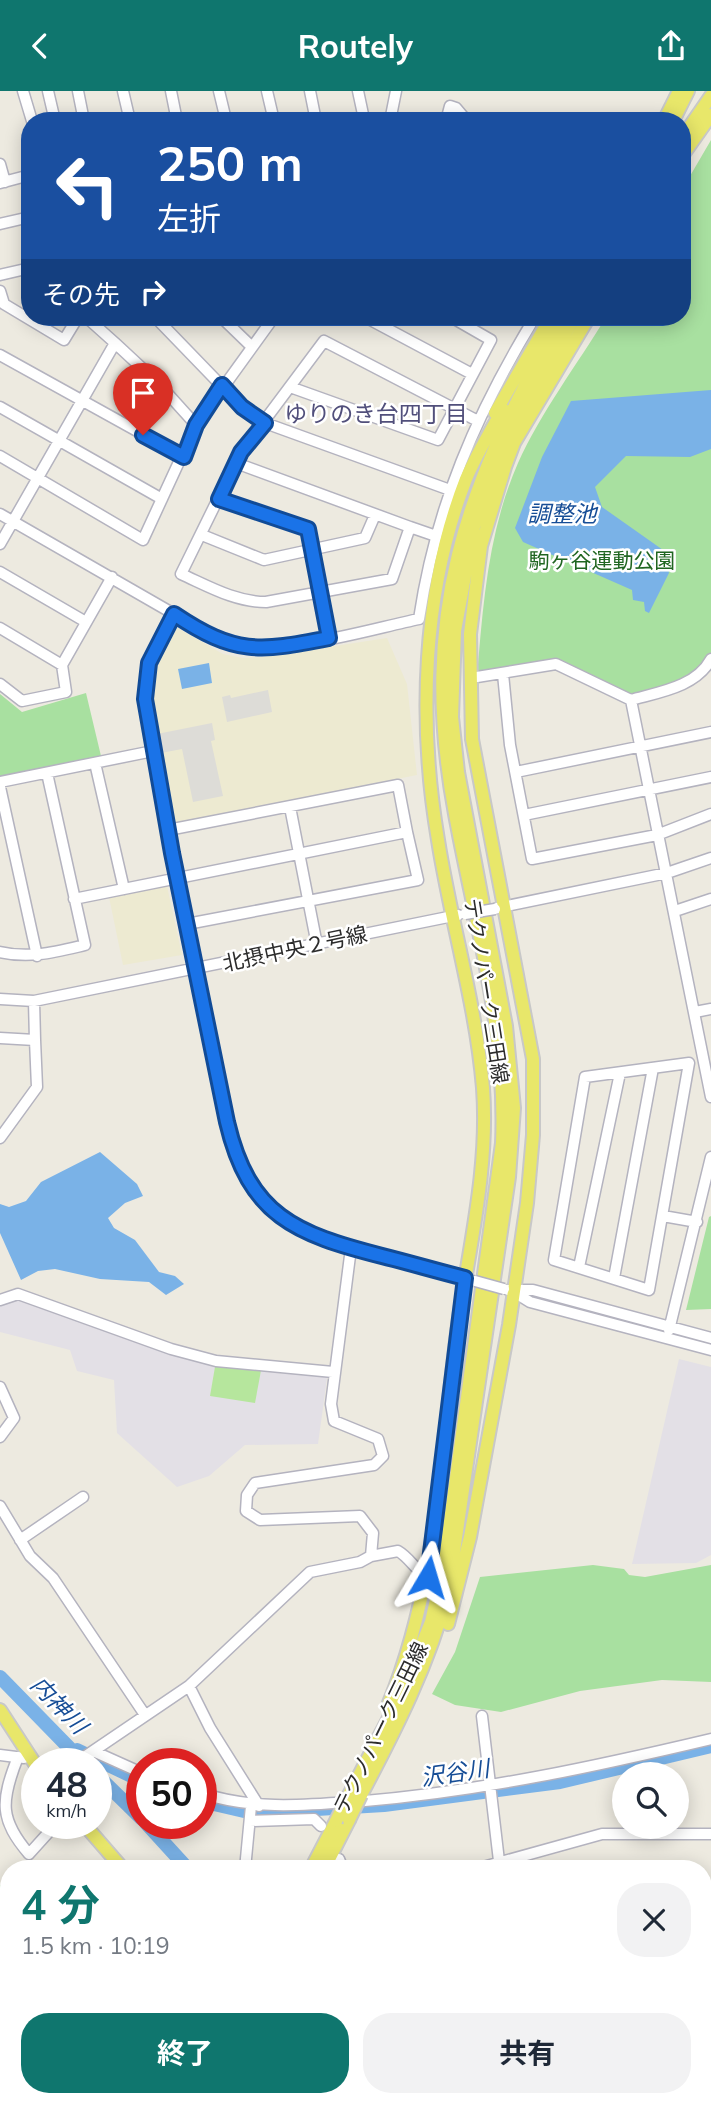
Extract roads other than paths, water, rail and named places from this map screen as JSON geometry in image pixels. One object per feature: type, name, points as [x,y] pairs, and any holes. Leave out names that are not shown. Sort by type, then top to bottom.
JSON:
[{"type":"main road","points":[[668,112],[679,91]]},
{"type":"main road","points":[[678,112],[688,91]]},
{"type":"main road","points":[[691,125],[711,96]]},
{"type":"main road","points":[[691,143],[711,115]]},
{"type":"main road","points":[[484,443],[492,418],[546,326]]},
{"type":"main road","name":"テクノパーク三田線","points":[[327,1860],[342,1821],[403,1691],[431,1622],[441,1576],[499,1176],[504,1108],[501,1064],[448,772],[442,719],[442,664],[455,559],[464,524],[490,454],[521,389],[558,326]]},
{"type":"main road","name":"テクノパーク三田線","points":[[355,1795],[393,1734],[435,1640],[448,1591],[469,1465],[513,1131],[512,1063],[465,813],[452,717],[452,664],[458,600],[474,527],[499,459],[523,405],[570,326]]},
{"type":"main road","points":[[514,443],[584,326]]},
{"type":"main road","points":[[393,1734],[404,1727],[424,1685],[458,1591],[509,1290],[527,1203],[533,1135],[533,1059],[500,908],[472,739],[470,634],[481,546],[514,443],[540,388],[544,370]]},
{"type":"main road","points":[[373,1750],[402,1670],[428,1577],[479,1198],[483,1092],[459,915],[428,777],[427,659],[433,607],[466,480],[506,404],[521,389]]},
{"type":"main road","points":[[0,1710],[21,1748]]},
{"type":"main road","name":"テクノパーク三田線","points":[[317,1860],[342,1821]]},
{"type":"main road","points":[[97,1839],[115,1860]]},
{"type":"street","points":[[23,91],[29,112]]},
{"type":"street","points":[[48,91],[53,112]]},
{"type":"street","points":[[78,91],[82,112]]},
{"type":"street","points":[[123,91],[128,112]]},
{"type":"street","points":[[171,91],[175,112]]},
{"type":"street","points":[[219,91],[224,112]]},
{"type":"street","points":[[267,91],[272,112]]},
{"type":"street","points":[[310,91],[314,112]]},
{"type":"street","points":[[358,91],[362,112]]},
{"type":"street","points":[[392,112],[396,91]]},
{"type":"street","points":[[448,112],[450,106],[459,112]]},
{"type":"street","points":[[0,164],[2,182],[21,177]]},
{"type":"street","points":[[0,224],[21,219]]},
{"type":"street","points":[[0,275],[21,270]]},
{"type":"street","points":[[0,291],[4,304],[21,314]]},
{"type":"street","points":[[41,326],[64,340],[73,326]]},
{"type":"street","points":[[96,326],[159,384],[196,425]]},
{"type":"street","points":[[164,326],[242,407],[265,423],[450,489]]},
{"type":"street","points":[[230,326],[252,347]]},
{"type":"street","points":[[0,456],[143,540],[184,457],[196,425],[222,385],[267,326]]},
{"type":"street","points":[[382,326],[472,374]]},
{"type":"street","points":[[290,387],[438,440],[491,339],[467,326]]},
{"type":"street","points":[[0,514],[112,577],[207,636],[249,648],[276,647],[329,638],[419,619],[436,536],[476,420],[530,326]]},
{"type":"street","points":[[410,527],[392,579],[320,593],[250,602],[181,574],[236,463],[324,341],[476,420]]},
{"type":"street","points":[[0,544],[115,343]]},
{"type":"street","points":[[0,355],[82,403],[184,457]]},
{"type":"street","points":[[0,407],[162,499]]},
{"type":"street","points":[[236,463],[436,536]]},
{"type":"street","points":[[219,499],[308,529],[329,638]]},
{"type":"street","points":[[202,535],[264,560],[365,538],[375,515]]},
{"type":"street","points":[[0,572],[86,622]]},
{"type":"street","points":[[0,684],[22,701],[66,692],[62,665],[112,577]]},
{"type":"street","points":[[174,614],[154,651],[146,679],[145,699],[168,830],[227,1122],[239,1163],[256,1191],[282,1217],[311,1235],[509,1290],[530,1302],[711,1350]]},
{"type":"street","points":[[0,628],[62,665]]},
{"type":"street","points":[[477,677],[556,664],[631,700],[683,685],[709,666]]},
{"type":"street","points":[[503,674],[516,772],[533,859],[657,835],[711,814]]},
{"type":"street","points":[[631,700],[711,1097]]},
{"type":"street","points":[[516,772],[711,732]]},
{"type":"street","points":[[37,956],[0,784],[153,751]]},
{"type":"street","points":[[95,763],[124,889]]},
{"type":"street","points":[[0,952],[17,956],[37,956],[85,945],[47,772]]},
{"type":"street","points":[[524,815],[711,777]]},
{"type":"street","points":[[168,830],[398,785],[418,880],[187,924]]},
{"type":"street","points":[[290,807],[317,945]]},
{"type":"street","points":[[74,899],[407,832]]},
{"type":"street","points":[[500,908],[667,873],[711,858]]},
{"type":"street","points":[[675,911],[711,899]]},
{"type":"street","name":"北摂中央２号線","points":[[0,999],[34,1001],[500,908]]},
{"type":"street","points":[[2,1132],[37,1087],[34,1001]]},
{"type":"street","points":[[695,1012],[711,1009]]},
{"type":"street","points":[[0,1038],[35,1040]]},
{"type":"street","points":[[689,1063],[649,1290],[554,1260],[585,1077],[653,1068],[689,1063]]},
{"type":"street","points":[[614,1278],[653,1068]]},
{"type":"street","points":[[579,1267],[620,1073]]},
{"type":"street","points":[[686,1081],[708,1078]]},
{"type":"street","points":[[667,1338],[711,1157]]},
{"type":"street","points":[[663,1216],[696,1222]]},
{"type":"street","points":[[351,1248],[331,1404],[334,1421],[378,1439],[383,1456],[374,1465],[255,1483],[247,1495],[246,1511],[260,1520],[360,1516],[373,1533],[371,1556]]},
{"type":"street","points":[[509,1290],[533,1290],[711,1338]]},
{"type":"street","points":[[0,1300],[18,1294],[171,1349],[216,1360],[333,1372]]},
{"type":"street","points":[[0,1387],[14,1418],[0,1437]]},
{"type":"street","points":[[20,1539],[83,1497]]},
{"type":"street","points":[[0,1506],[30,1556],[53,1578],[145,1716]]},
{"type":"street","points":[[97,1748],[189,1686],[310,1572],[398,1551],[428,1577]]},
{"type":"street","points":[[189,1686],[255,1806],[250,1821],[246,1860]]},
{"type":"street","points":[[482,1716],[499,1860]]},
{"type":"street","points":[[217,1797],[255,1806],[297,1806],[402,1798],[573,1772],[711,1739]]},
{"type":"street","points":[[0,1755],[21,1760]]},
{"type":"street","points":[[21,1773],[3,1803],[2,1822],[9,1837],[29,1854],[43,1839]]},
{"type":"street","points":[[250,1821],[314,1819],[321,1826]]},
{"type":"street","points":[[503,1860],[603,1834],[711,1834]]},
{"type":"water","name":"調整池","points":[[711,390],[711,449],[690,457],[626,456],[595,487],[602,507],[663,550],[669,573],[649,613],[645,611],[644,602],[633,600],[632,590],[523,542],[515,528],[542,457],[571,401]]},
{"type":"water","points":[[209,663],[212,683],[182,689],[178,669]]},
{"type":"water","points":[[100,1152],[137,1184],[143,1196],[125,1203],[108,1218],[114,1228],[135,1240],[159,1272],[175,1276],[184,1284],[166,1295],[149,1282],[100,1279],[55,1269],[38,1271],[21,1280],[0,1233],[0,1204],[9,1207],[26,1201],[41,1182]]},
{"type":"waterway","name":"内神川","points":[[0,1677],[69,1748]]},
{"type":"waterway","name":"沢谷川","points":[[217,1805],[244,1811],[266,1812],[384,1805],[560,1782],[711,1746]]},
{"type":"waterway","name":"沢谷川","points":[[112,1767],[126,1773]]},
{"type":"waterway","name":"内神川","points":[[112,1790],[126,1803]]},
{"type":"waterway","name":"内神川","points":[[161,1839],[180,1860]]},
{"type":"district","name":"ゆりのき台四丁目","points":[[376,414]]},
{"type":"park label","name":"駒ヶ谷運動公園","points":[[602,561]]}]
